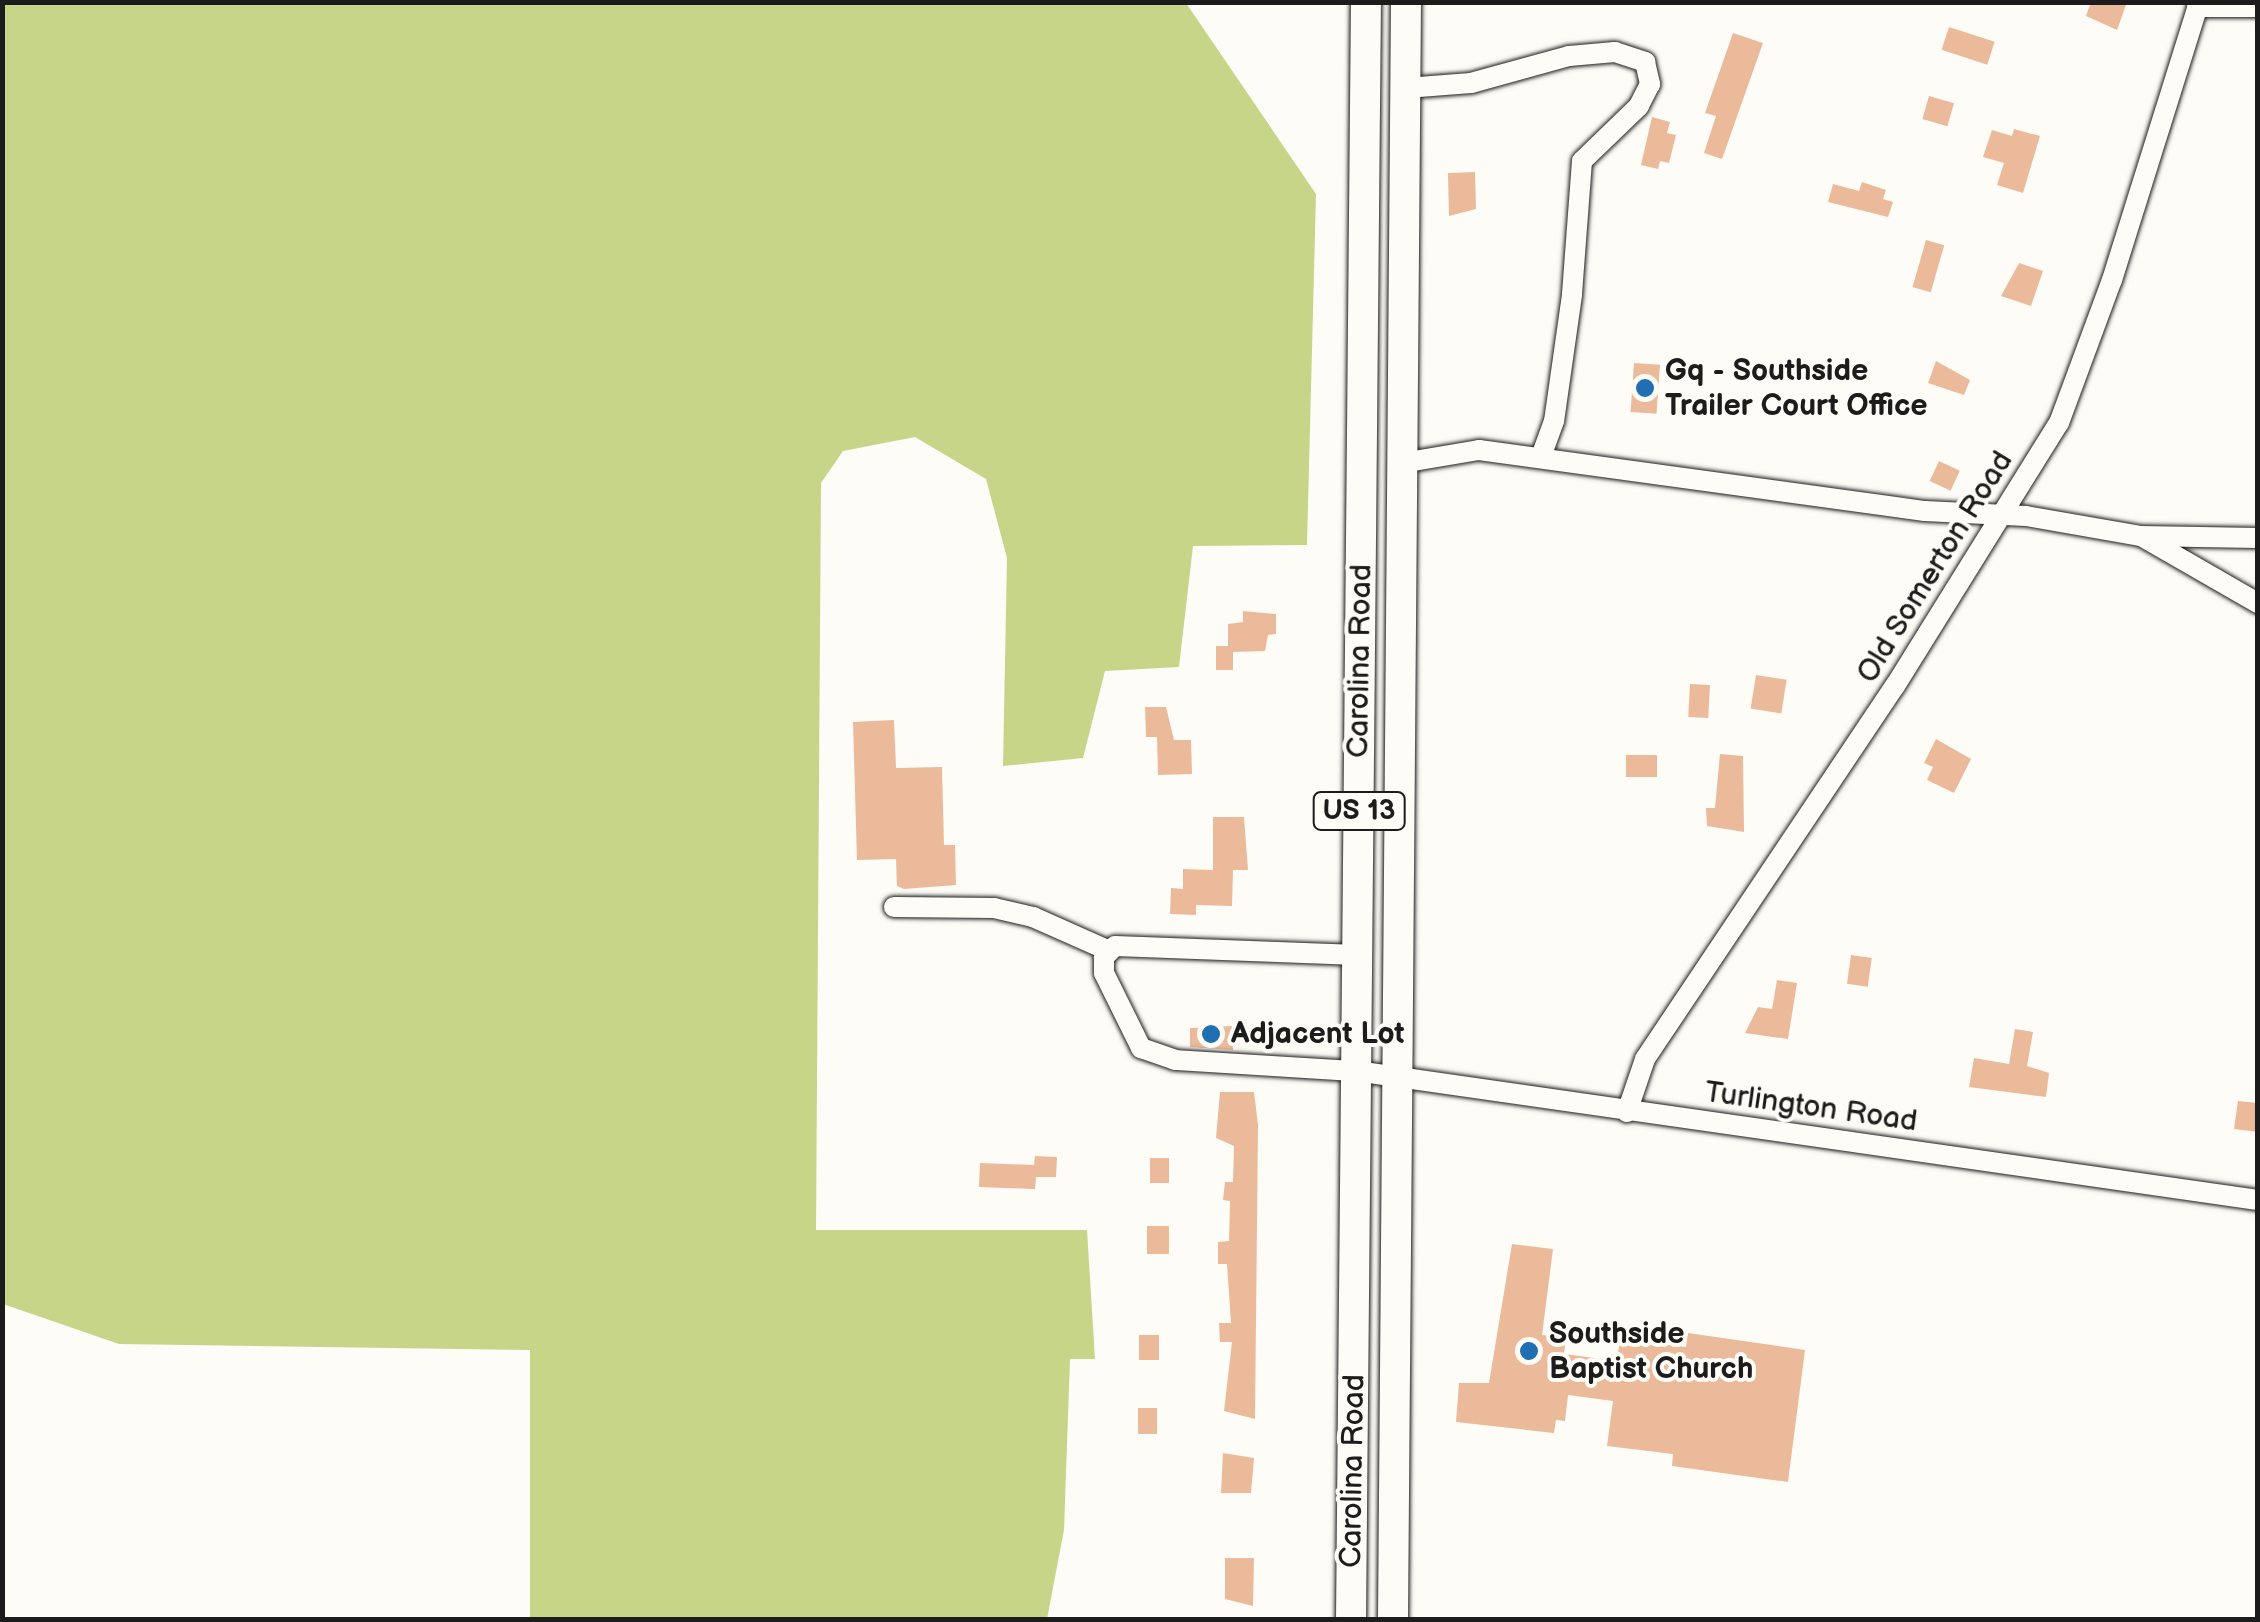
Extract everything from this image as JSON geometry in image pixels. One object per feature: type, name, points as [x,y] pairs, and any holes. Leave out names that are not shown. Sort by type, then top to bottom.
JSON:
[{"type":"highway","name":"Carolina Road","points":[[1351,1620],[1366,2]]},
{"type":"highway","name":"Carolina Road","points":[[1393,1620],[1406,2]]},
{"type":"street","name":"Old Somerton Road","points":[[1628,1112],[1645,1060],[2004,516],[2076,382],[2198,5],[2258,7]]},
{"type":"street","points":[[1406,88],[1471,82],[1569,56],[1615,52],[1645,62],[1650,84],[1639,106],[1582,161],[1572,295],[1554,422],[1542,456]]},
{"type":"street","points":[[1402,463],[1459,450],[1542,456],[1924,511],[2004,516],[2141,536],[2258,538]]},
{"type":"street","points":[[2141,536],[2258,604]]},
{"type":"street","points":[[894,907],[994,908],[1033,917],[1107,950],[1204,946],[1358,955]]},
{"type":"street","name":"Turlington Road","points":[[1107,950],[1104,974],[1114,1004],[1140,1048],[1205,1066],[1356,1072],[2258,1200]]},
{"type":"green space","points":[[3,2],[1186,3],[1316,194],[1307,545],[1193,546],[1179,667],[1105,671],[1083,758],[1003,766],[1007,558],[986,479],[915,437],[843,451],[821,483],[816,1230],[1087,1230],[1095,1359],[1070,1359],[1064,1530],[1047,1619],[530,1619],[530,1350],[119,1344],[3,1304]]},
{"type":"building","points":[[2091,2],[2127,2],[2117,30],[2086,16]]},
{"type":"building","points":[[1949,27],[1995,42],[1987,65],[1942,50]]},
{"type":"building","points":[[1733,33],[1763,43],[1722,159],[1704,153],[1716,116],[1705,113]]},
{"type":"building","points":[[1929,96],[1954,103],[1947,126],[1922,119]]},
{"type":"building","points":[[1652,117],[1670,122],[1667,133],[1676,135],[1669,163],[1660,161],[1658,169],[1641,165]]},
{"type":"building","points":[[2014,129],[2040,136],[2023,193],[1997,185],[2004,163],[1983,157],[1992,130],[2012,136]]},
{"type":"building","points":[[1475,172],[1476,209],[1449,216],[1448,173]]},
{"type":"building","points":[[1862,182],[1886,190],[1883,199],[1893,202],[1888,217],[1828,202],[1833,184],[1859,191]]},
{"type":"building","points":[[1926,240],[1944,245],[1931,292],[1912,287]]},
{"type":"building","points":[[2019,263],[2043,271],[2031,306],[2001,296]]},
{"type":"building","points":[[1936,361],[1970,380],[1964,395],[1928,383]]},
{"type":"building","name":"Gq - Southside Trailer Court Office","points":[[1634,363],[1660,365],[1657,414],[1631,412]]},
{"type":"building","points":[[1939,461],[1960,471],[1951,491],[1930,481]]},
{"type":"building","points":[[1243,611],[1276,614],[1276,634],[1268,635],[1265,651],[1233,652],[1233,670],[1216,670],[1216,646],[1228,646],[1228,624],[1243,622]]},
{"type":"building","points":[[1756,675],[1787,680],[1781,713],[1751,709]]},
{"type":"building","points":[[1690,684],[1710,685],[1708,718],[1688,717]]},
{"type":"building","points":[[1145,707],[1166,707],[1174,740],[1191,740],[1192,774],[1158,775],[1157,737],[1146,737]]},
{"type":"building","points":[[894,720],[896,768],[942,767],[944,845],[955,845],[956,885],[904,889],[897,886],[896,859],[857,860],[853,722]]},
{"type":"building","points":[[1936,739],[1971,759],[1954,793],[1927,780],[1933,767],[1924,763]]},
{"type":"building","points":[[1720,754],[1743,756],[1744,832],[1707,826],[1706,808],[1715,808]]},
{"type":"building","points":[[1626,755],[1657,755],[1657,777],[1626,777]]},
{"type":"building","points":[[1213,817],[1244,817],[1248,870],[1233,870],[1232,906],[1196,905],[1196,915],[1170,914],[1171,888],[1183,889],[1183,869],[1213,870]]},
{"type":"building","points":[[1851,955],[1872,958],[1868,987],[1847,984]]},
{"type":"building","points":[[1777,980],[1797,983],[1788,1039],[1745,1033],[1758,1007],[1772,1009]]},
{"type":"building","name":"Adjacent Lot","points":[[1232,1026],[1233,1050],[1190,1047],[1190,1028]]},
{"type":"building","points":[[2015,1029],[2033,1032],[2027,1066],[2049,1073],[2046,1097],[1969,1087],[1974,1058],[2009,1064]]},
{"type":"building","points":[[1220,1092],[1254,1092],[1258,1125],[1255,1419],[1224,1411],[1232,1342],[1220,1342],[1219,1323],[1231,1323],[1227,1264],[1218,1264],[1218,1242],[1229,1241],[1230,1201],[1223,1200],[1225,1182],[1233,1182],[1234,1146],[1216,1138]]},
{"type":"building","points":[[2238,1101],[2258,1103],[2258,1132],[2234,1129]]},
{"type":"building","points":[[1035,1156],[1057,1157],[1056,1177],[1036,1177],[1035,1189],[979,1187],[980,1163],[1034,1165]]},
{"type":"building","points":[[1150,1158],[1169,1158],[1169,1183],[1150,1183]]},
{"type":"building","points":[[1147,1226],[1169,1226],[1169,1254],[1147,1254]]},
{"type":"building","points":[[1512,1244],[1553,1249],[1542,1335],[1566,1338],[1564,1354],[1617,1361],[1620,1339],[1686,1347],[1688,1333],[1805,1350],[1788,1482],[1672,1466],[1673,1454],[1607,1446],[1613,1401],[1568,1395],[1565,1421],[1556,1420],[1554,1433],[1456,1422],[1459,1383],[1489,1383]]},
{"type":"building","points":[[1139,1335],[1159,1335],[1159,1360],[1139,1360]]},
{"type":"building","points":[[1138,1408],[1157,1408],[1157,1434],[1138,1434]]},
{"type":"building","points":[[1223,1453],[1254,1458],[1251,1493],[1221,1493]]},
{"type":"building","points":[[1225,1558],[1254,1558],[1253,1606],[1225,1599]]},
{"type":"place","name":"Gq - Southside Trailer Court Office","points":[[1645,388]]},
{"type":"place","name":"Adjacent Lot","points":[[1211,1034]]},
{"type":"place","name":"Southside Baptist Church","points":[[1529,1351]]}]
